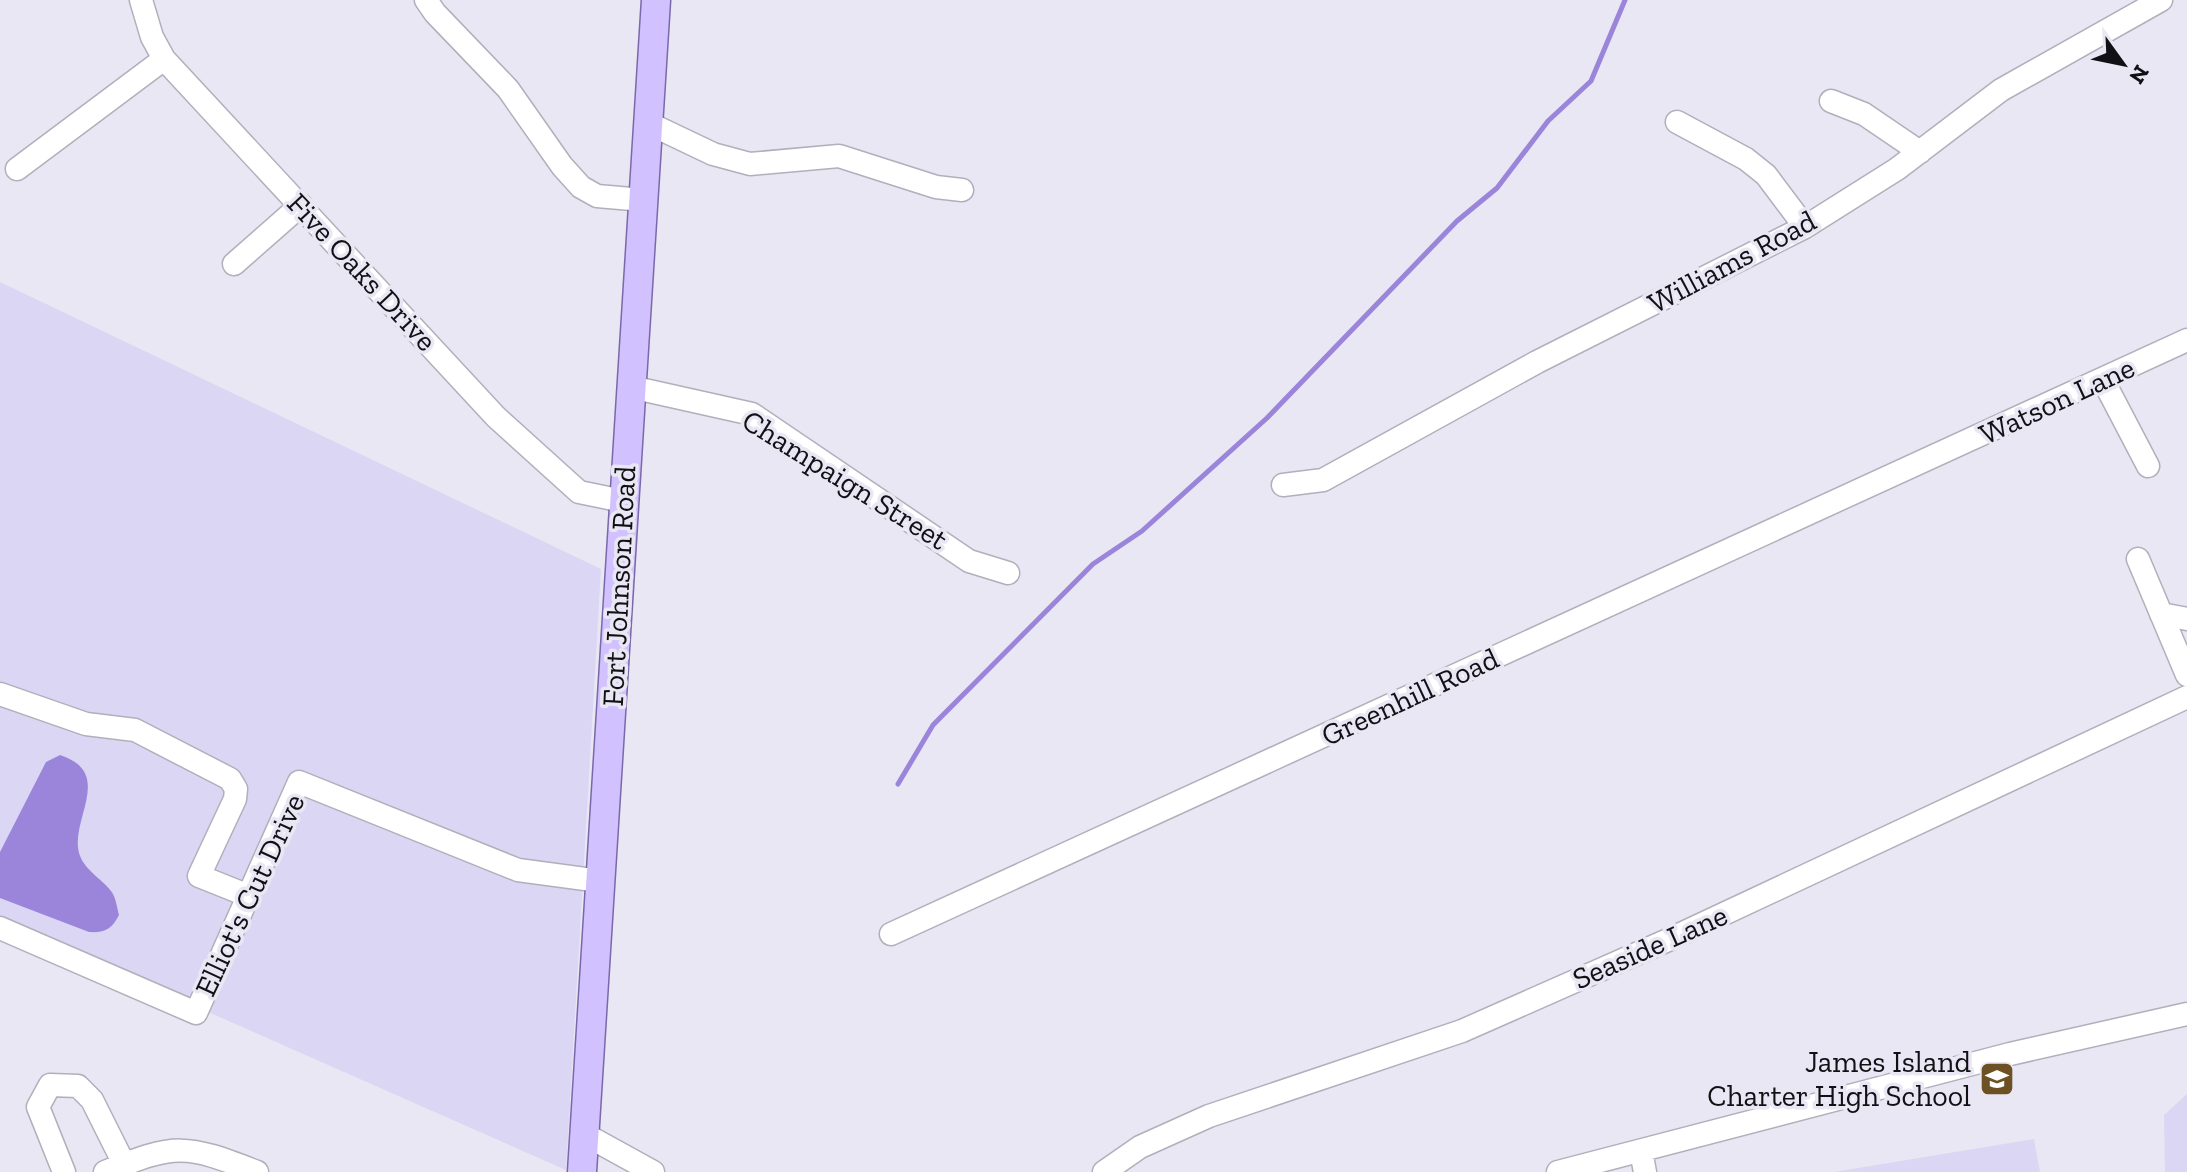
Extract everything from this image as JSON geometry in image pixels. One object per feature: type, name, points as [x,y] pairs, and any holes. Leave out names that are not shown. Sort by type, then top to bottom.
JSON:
[{"type":"main road","name":"Fort Johnson Road","points":[[582,1172],[656,0]]},
{"type":"street","name":"Five Oaks Drive","points":[[141,0],[152,37],[164,59],[496,417],[579,492],[623,501]]},
{"type":"street","points":[[426,0],[508,89],[562,166],[581,187],[597,196],[643,200]]},
{"type":"street","name":"Williams Road","points":[[1283,485],[1323,480],[1537,362],[1805,227],[1920,152],[2001,90],[2161,0]]},
{"type":"street","points":[[17,169],[164,59]]},
{"type":"street","points":[[1831,101],[1864,114],[1920,152]]},
{"type":"street","points":[[1677,122],[1746,159],[1766,175],[1805,227]]},
{"type":"street","points":[[648,123],[713,154],[750,164],[839,156],[936,187],[962,190]]},
{"type":"street","points":[[234,264],[301,205]]},
{"type":"street","name":"Watson Lane","points":[[1928,461],[2187,340]]},
{"type":"street","points":[[2103,380],[2148,466]]},
{"type":"street","name":"Champaign Street","points":[[631,387],[752,414],[969,561],[1008,573]]},
{"type":"street","name":"Greenhill Road","points":[[891,934],[1928,461]]},
{"type":"street","points":[[2138,559],[2187,675]]},
{"type":"street","points":[[2161,614],[2187,619]]},
{"type":"street","points":[[0,694],[86,724],[135,730],[230,779],[236,789],[235,799],[199,876],[249,896]]},
{"type":"street","name":"Seaside Lane","points":[[1104,1172],[1140,1147],[1209,1116],[1476,1025],[1668,940],[2187,697]]},
{"type":"street","name":"Elliot's Cut Drive","points":[[0,928],[196,1013],[299,782],[518,870],[600,881]]},
{"type":"street","points":[[1558,1172],[1643,1161],[2010,1054],[2187,1014]]},
{"type":"street","points":[[64,1172],[38,1107],[50,1085],[78,1086],[92,1100],[114,1168],[156,1152],[199,1149],[257,1172]]},
{"type":"street","points":[[584,1134],[653,1172]]},
{"type":"shaded area","points":[[0,282],[601,569],[566,1170],[0,920]]},
{"type":"shaded area","points":[[60,755],[76,763],[85,773],[88,785],[78,840],[79,853],[89,869],[113,893],[119,915],[114,924],[104,931],[89,932],[0,898],[0,852],[46,762]]},
{"type":"shaded area","points":[[2187,1094],[2187,1172],[2165,1172],[2164,1115]]},
{"type":"shaded area","points":[[2034,1139],[2040,1172],[1834,1172]]},
{"type":"waterway","points":[[898,784],[933,725],[1093,564],[1142,531],[1267,418],[1457,221],[1497,188],[1548,121],[1591,81],[1625,0]]},
{"type":"place","name":"James Island Charter High School","points":[[1997,1079]]}]
